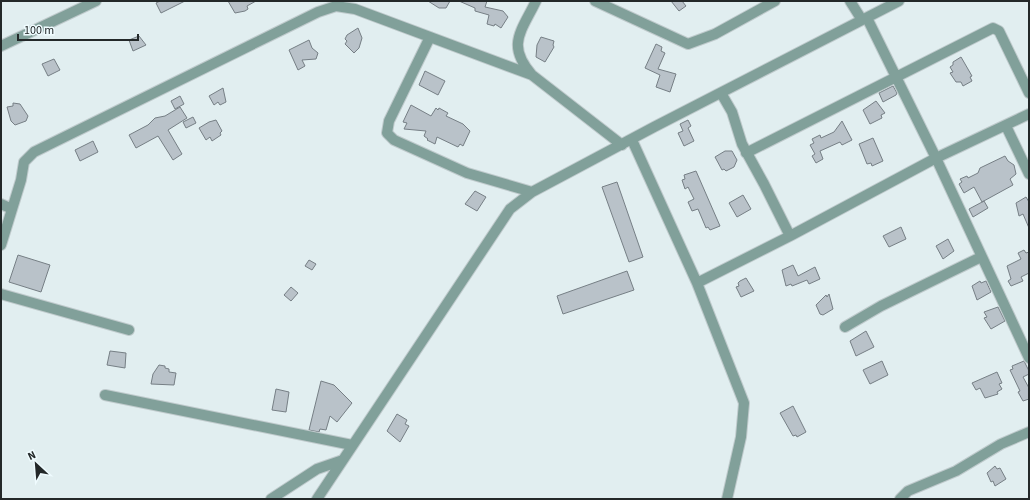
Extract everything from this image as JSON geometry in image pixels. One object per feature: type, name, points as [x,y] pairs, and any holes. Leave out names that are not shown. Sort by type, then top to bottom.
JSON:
[{"type":"street","points":[[1,46],[96,1]]},
{"type":"street","points":[[536,1],[517,42],[518,54],[523,65],[532,75],[622,145]]},
{"type":"street","points":[[595,1],[688,44],[715,34],[775,1]]},
{"type":"street","points":[[850,1],[864,19],[936,158],[1029,358]]},
{"type":"street","points":[[317,499],[492,233],[510,209],[532,192],[899,1]]},
{"type":"street","points":[[1,245],[21,180],[24,162],[34,152],[318,12],[336,6],[356,9],[532,75]]},
{"type":"street","points":[[746,153],[995,29],[999,32],[1029,93]]},
{"type":"street","points":[[430,37],[389,121],[387,133],[394,140],[467,173],[532,192]]},
{"type":"street","points":[[721,93],[732,112],[746,153],[764,184],[790,236]]},
{"type":"street","points":[[697,283],[790,236],[936,158],[1029,114]]},
{"type":"street","points":[[1006,126],[1029,174]]},
{"type":"street","points":[[632,140],[697,283],[744,403],[741,436],[727,499]]},
{"type":"street","points":[[1,204],[12,208]]},
{"type":"street","points":[[845,327],[881,306],[981,257]]},
{"type":"street","points":[[1,294],[129,330]]},
{"type":"street","points":[[105,394],[352,445]]},
{"type":"street","points":[[900,499],[908,491],[956,471],[1001,444],[1029,432]]},
{"type":"street","points":[[271,499],[317,469],[343,460]]},
{"type":"building","points":[[160,1],[185,1],[161,13],[156,3]]},
{"type":"building","points":[[228,1],[256,1],[247,6],[248,9],[245,11],[235,13]]},
{"type":"building","points":[[428,1],[450,1],[446,8],[439,8]]},
{"type":"building","points":[[459,1],[487,1],[485,7],[503,11],[508,17],[501,28],[495,24],[494,26],[487,24],[489,15],[475,11],[475,8]]},
{"type":"building","points":[[671,1],[682,1],[686,6],[679,11]]},
{"type":"building","points":[[358,28],[362,38],[359,48],[354,53],[345,44],[347,41],[345,39],[347,35]]},
{"type":"building","points":[[139,36],[146,45],[133,51],[129,40]]},
{"type":"building","points":[[541,37],[554,41],[554,47],[545,62],[536,57],[537,45]]},
{"type":"building","points":[[309,40],[312,48],[318,53],[316,59],[302,60],[305,66],[298,70],[289,50]]},
{"type":"building","points":[[656,44],[662,47],[661,51],[665,53],[658,69],[676,74],[670,92],[656,87],[660,75],[645,68]]},
{"type":"building","points":[[961,57],[972,76],[970,77],[972,81],[963,86],[961,82],[956,82],[950,73],[953,72],[950,67],[953,65],[953,62]]},
{"type":"building","points":[[54,59],[60,70],[48,76],[42,64]]},
{"type":"building","points":[[425,71],[445,81],[438,95],[419,85]]},
{"type":"building","points":[[893,86],[897,93],[896,95],[883,102],[879,93]]},
{"type":"building","points":[[223,88],[226,102],[220,105],[218,102],[214,105],[209,96]]},
{"type":"building","points":[[180,96],[184,104],[175,109],[171,101]]},
{"type":"building","points":[[876,101],[885,113],[881,115],[882,118],[870,124],[863,110]]},
{"type":"building","points":[[13,103],[20,104],[28,116],[26,121],[15,125],[11,121],[7,107],[13,106]]},
{"type":"building","points":[[411,105],[431,116],[436,108],[438,110],[439,108],[448,113],[446,116],[463,124],[470,131],[463,146],[460,144],[458,147],[437,137],[435,144],[427,140],[428,139],[424,136],[426,131],[404,129],[407,123],[403,122]]},
{"type":"building","points":[[180,107],[187,118],[168,130],[182,154],[173,160],[158,136],[136,148],[129,135],[148,125],[155,118],[165,116]]},
{"type":"building","points":[[193,117],[196,123],[186,128],[183,122]]},
{"type":"building","points":[[216,120],[222,131],[220,133],[221,135],[212,141],[210,137],[206,140],[199,128]]},
{"type":"building","points":[[688,120],[691,126],[688,128],[694,141],[684,146],[678,133],[683,131],[680,124]]},
{"type":"building","points":[[842,121],[852,140],[842,145],[840,142],[820,151],[823,159],[816,163],[812,156],[815,154],[810,145],[814,143],[812,139],[820,135],[821,138],[834,132]]},
{"type":"building","points":[[873,138],[883,161],[872,166],[871,163],[867,164],[859,144]]},
{"type":"building","points":[[93,141],[98,152],[80,161],[75,150]]},
{"type":"building","points":[[725,151],[732,151],[737,160],[734,167],[726,171],[724,169],[722,170],[715,157]]},
{"type":"building","points":[[1005,156],[1008,161],[1014,165],[1016,174],[1010,179],[1013,185],[982,202],[974,187],[964,193],[959,184],[962,182],[960,179],[967,176],[968,178],[978,173],[980,168]]},
{"type":"building","points":[[696,171],[720,226],[710,230],[708,227],[706,228],[698,209],[692,211],[688,202],[694,199],[688,187],[685,189],[682,180],[685,179],[684,175]]},
{"type":"building","points":[[617,182],[643,257],[629,262],[602,187]]},
{"type":"building","points":[[475,191],[486,197],[477,211],[465,204]]},
{"type":"building","points":[[743,195],[751,209],[737,217],[729,203]]},
{"type":"building","points":[[1026,197],[1029,202],[1029,228],[1023,214],[1019,216],[1016,203]]},
{"type":"building","points":[[984,201],[988,208],[973,217],[969,209]]},
{"type":"building","points":[[901,227],[906,239],[889,247],[883,236]]},
{"type":"building","points":[[948,239],[954,251],[943,259],[936,246]]},
{"type":"building","points":[[1024,250],[1026,253],[1029,252],[1029,273],[1021,277],[1023,281],[1011,286],[1008,281],[1011,279],[1007,266],[1021,259],[1018,253]]},
{"type":"building","points":[[18,255],[50,265],[41,292],[9,282]]},
{"type":"building","points":[[309,260],[316,264],[312,270],[305,266]]},
{"type":"building","points":[[793,265],[798,276],[815,267],[820,279],[809,284],[807,280],[792,286],[791,284],[786,286],[782,270]]},
{"type":"building","points":[[627,271],[634,290],[563,314],[557,296]]},
{"type":"building","points":[[746,278],[754,291],[741,297],[736,287],[739,286],[738,283],[740,281]]},
{"type":"building","points":[[980,281],[981,283],[986,281],[991,292],[977,300],[972,286]]},
{"type":"building","points":[[291,287],[298,293],[291,301],[284,295]]},
{"type":"building","points":[[829,294],[833,309],[823,315],[820,314],[816,305]]},
{"type":"building","points":[[998,307],[1005,321],[991,329],[984,318],[987,317],[984,312]]},
{"type":"building","points":[[866,331],[874,347],[856,356],[850,341]]},
{"type":"building","points":[[110,351],[126,353],[125,368],[107,365]]},
{"type":"building","points":[[882,361],[888,375],[870,384],[863,370]]},
{"type":"building","points":[[1024,361],[1029,371],[1029,374],[1023,377],[1029,388],[1029,399],[1023,401],[1010,370],[1013,369],[1012,366]]},
{"type":"building","points":[[159,365],[165,366],[165,368],[169,369],[169,372],[176,373],[174,385],[151,384],[153,374]]},
{"type":"building","points":[[997,372],[1002,383],[999,384],[1002,389],[997,392],[998,394],[985,398],[980,388],[976,390],[972,383]]},
{"type":"building","points":[[321,381],[334,385],[352,403],[337,422],[330,416],[326,430],[320,429],[319,432],[309,430]]},
{"type":"building","points":[[276,389],[289,392],[286,412],[272,410]]},
{"type":"building","points":[[793,406],[806,432],[797,437],[796,435],[793,436],[780,413]]},
{"type":"building","points":[[397,414],[407,420],[405,424],[409,426],[400,442],[387,431]]},
{"type":"building","points":[[995,466],[997,469],[1000,468],[1006,479],[995,486],[993,481],[991,482],[987,473]]}]
